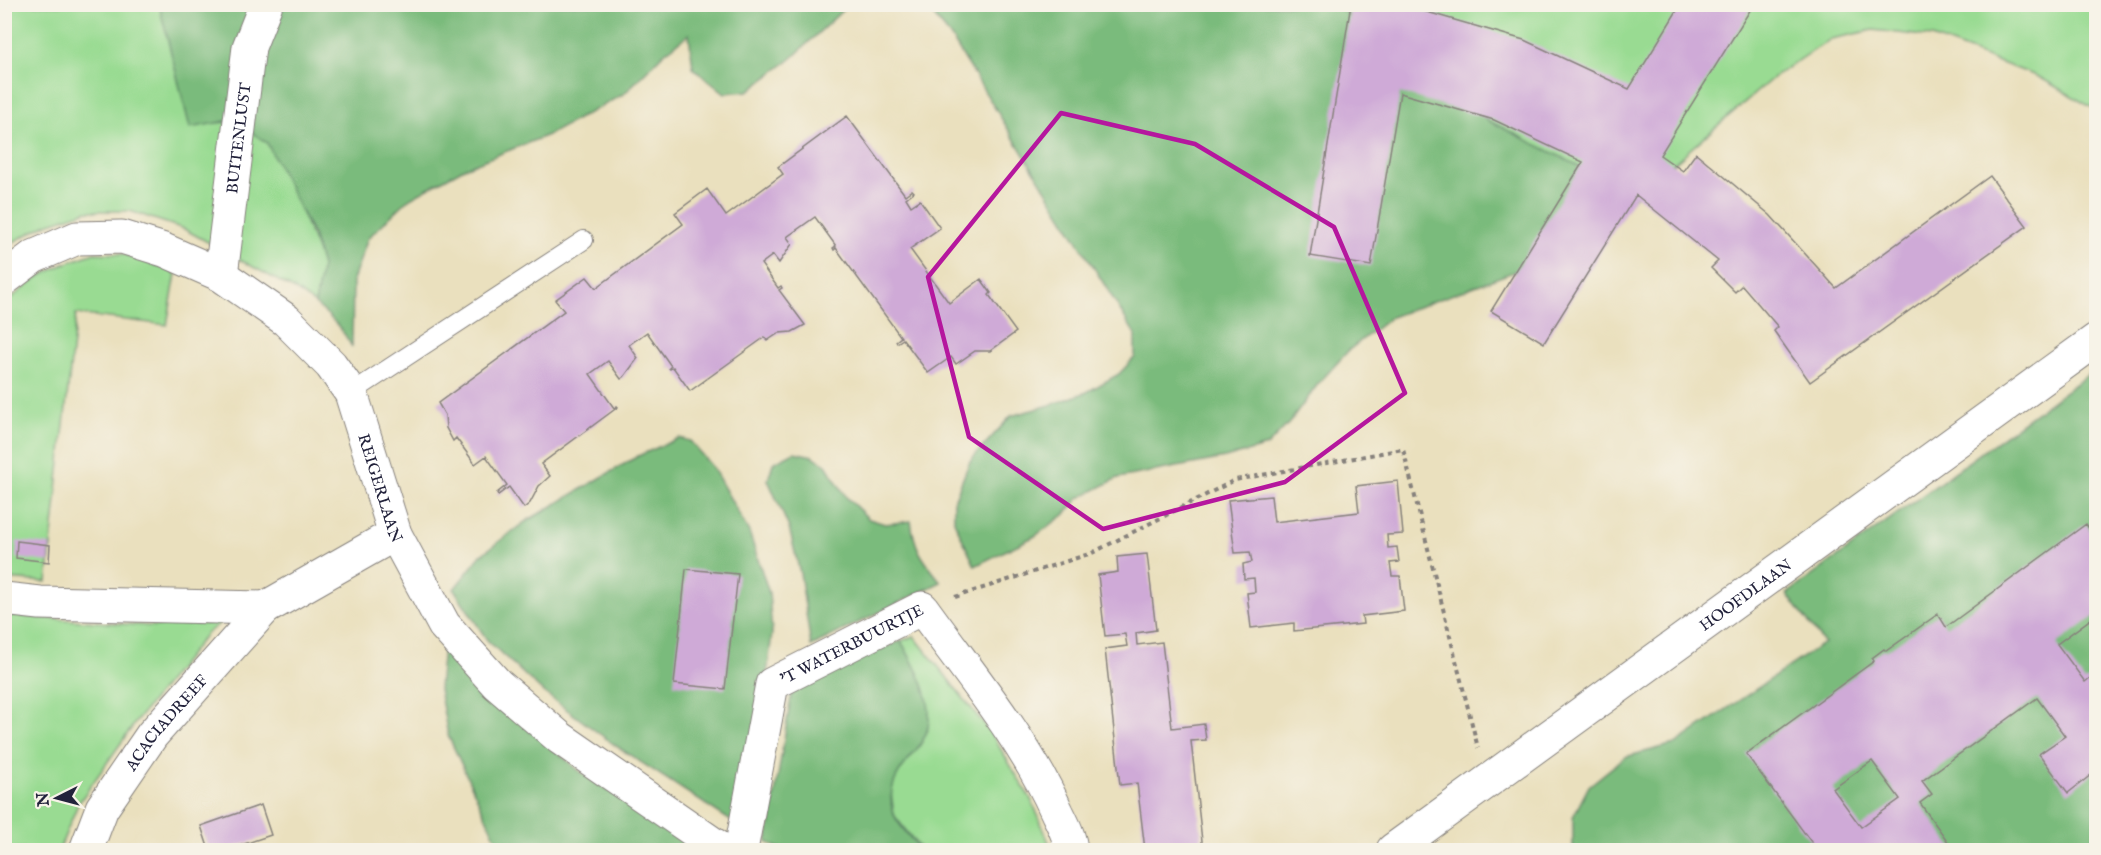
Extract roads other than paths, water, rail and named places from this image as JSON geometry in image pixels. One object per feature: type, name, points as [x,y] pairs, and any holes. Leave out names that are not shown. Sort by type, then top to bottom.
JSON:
[{"type":"street","name":"BUITENLUST","points":[[220,274],[249,47],[266,4]]},
{"type":"street","name":"REIGERLAAN","points":[[4,279],[33,257],[77,238],[122,237],[164,250],[220,274],[286,320],[331,365],[351,393],[395,534],[444,625],[496,684],[560,738],[722,850]]},
{"type":"street","name":"HOOFDLAAN","points":[[1393,850],[2097,340]]},
{"type":"street","name":"ACACIADREEF","points":[[86,850],[102,808],[152,735],[265,608],[395,534]]},
{"type":"street","points":[[4,599],[40,603],[265,608]]},
{"type":"street","name":"'T WATERBUURTJE","points":[[741,850],[772,684],[922,608],[1027,754],[1051,798],[1070,842],[1071,850]]},
{"type":"lane","points":[[351,393],[584,240]]}]
